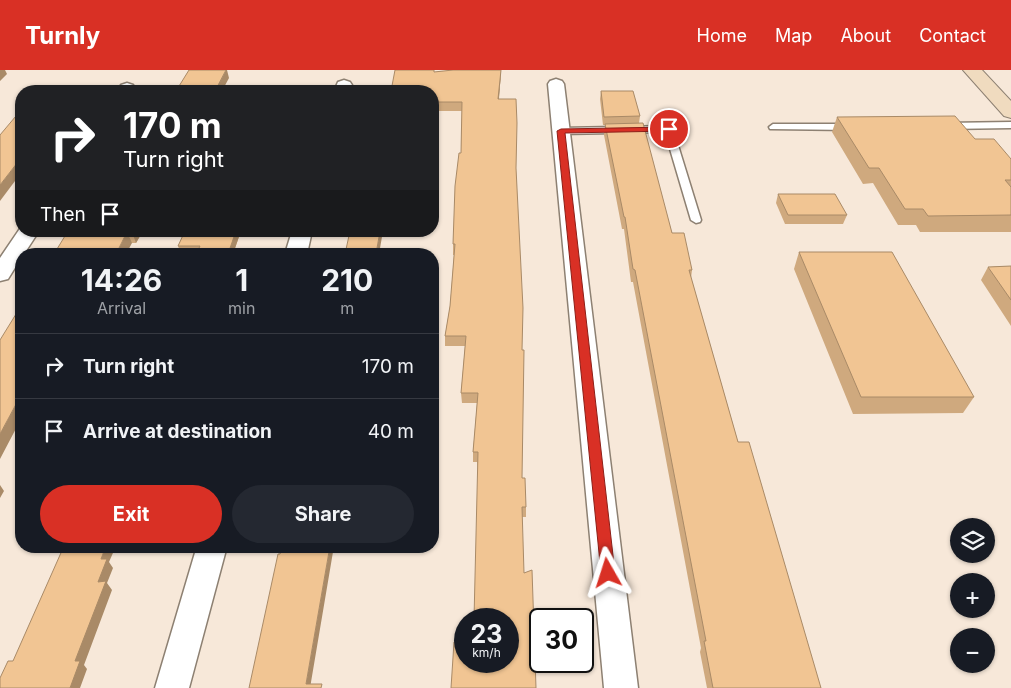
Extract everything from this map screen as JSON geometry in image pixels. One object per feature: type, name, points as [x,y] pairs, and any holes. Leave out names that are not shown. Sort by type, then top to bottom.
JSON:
[{"type":"street","points":[[972,70],[1011,112]]},
{"type":"street","points":[[556,84],[620,688]]},
{"type":"street","points":[[18,248],[25,237]]},
{"type":"street","points":[[0,274],[15,252]]},
{"type":"street","points":[[172,688],[210,553]]},
{"type":"lane","points":[[933,126],[1011,125]]},
{"type":"lane","points":[[773,127],[864,126]]},
{"type":"lane","points":[[561,131],[669,129],[696,220]]},
{"type":"building","points":[[189,70],[226,70],[218,85],[180,85]]},
{"type":"building","points":[[395,70],[434,70],[434,72],[501,70],[498,99],[516,99],[516,168],[523,308],[522,350],[524,350],[522,478],[525,478],[526,507],[522,507],[524,573],[532,570],[533,608],[529,608],[529,673],[535,673],[536,688],[451,688],[454,642],[454,673],[519,673],[519,608],[474,608],[478,452],[473,452],[478,393],[461,393],[466,336],[445,336],[450,306],[455,244],[453,244],[455,186],[459,153],[461,153],[462,102],[439,102],[439,85],[392,85]]},
{"type":"building","points":[[601,91],[633,91],[640,116],[604,117]]},
{"type":"building","points":[[955,116],[975,139],[994,139],[1011,159],[1011,180],[1005,180],[1011,187],[1011,215],[928,216],[923,209],[905,209],[879,168],[869,168],[837,117]]},
{"type":"building","points":[[15,117],[15,166],[0,185],[0,135]]},
{"type":"building","points":[[643,123],[672,233],[684,233],[692,270],[689,270],[738,442],[749,442],[821,688],[713,688],[704,641],[706,641],[635,270],[633,269],[625,217],[605,124]]},
{"type":"building","points":[[778,194],[835,194],[847,215],[788,215]]},
{"type":"building","points":[[64,237],[124,237],[119,248],[58,248]]},
{"type":"building","points":[[182,237],[234,237],[230,248],[178,246]]},
{"type":"building","points":[[349,237],[379,237],[377,248],[346,248]]},
{"type":"building","points":[[799,252],[892,252],[974,397],[861,397]]},
{"type":"building","points":[[1011,266],[1011,300],[988,267]]},
{"type":"building","points":[[15,316],[15,406],[0,434],[0,340]]},
{"type":"building","points":[[61,553],[103,553],[101,559],[107,559],[98,582],[106,581],[75,661],[80,661],[70,688],[0,688],[0,678],[8,661],[13,661]]},
{"type":"building","points":[[329,553],[306,684],[322,684],[321,688],[249,688],[278,554]]},
{"type":"route","points":[[608,573],[561,131],[669,129]]}]
